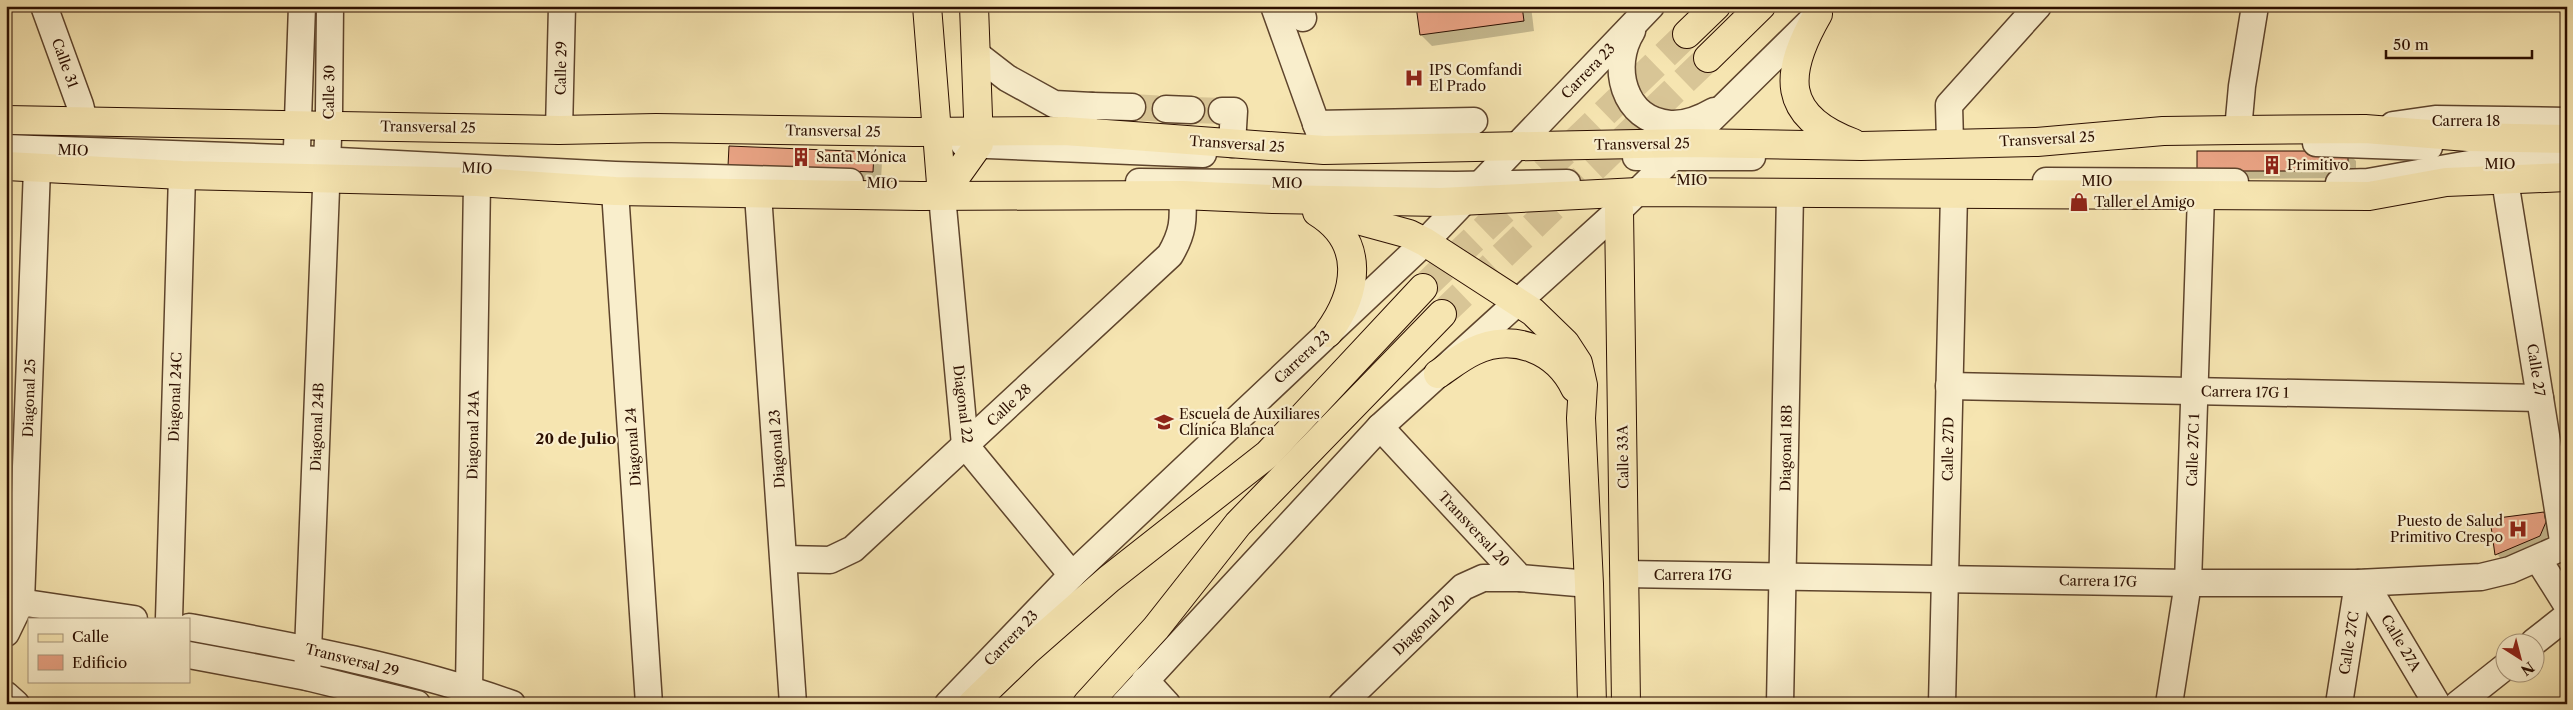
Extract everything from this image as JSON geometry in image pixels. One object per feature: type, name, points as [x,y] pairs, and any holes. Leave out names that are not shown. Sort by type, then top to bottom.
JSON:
[{"type":"main road","points":[[928,6],[937,137],[945,187]]},
{"type":"main road","points":[[945,187],[979,137],[974,6]]},
{"type":"main road","points":[[1687,34],[1716,6]]},
{"type":"main road","points":[[1708,58],[1761,6]]},
{"type":"main road","points":[[1823,10],[1806,35],[1797,60],[1794,81],[1797,97],[1810,118],[1822,128],[1861,146]]},
{"type":"main road","name":"Transversal 25","points":[[6,120],[84,121],[297,149],[327,151],[477,182],[615,191],[758,194],[945,187],[1273,199],[1471,193],[2369,196],[2469,180],[2567,177]]},
{"type":"main road","name":"Transversal 25","points":[[6,166],[182,175],[297,149],[327,151],[559,130],[656,128],[915,132],[937,137],[979,137],[1065,131],[1324,150],[1510,153],[1861,146],[1950,142],[2036,142],[2163,131],[2366,129],[2468,137]]},
{"type":"main road","name":"Carrera 18","points":[[2468,137],[2567,138]]},
{"type":"main road","name":"Calle 33A","points":[[1626,704],[1624,574],[1636,194]]},
{"type":"main road","name":"Transversal 25","points":[[1273,199],[1409,234],[1425,242],[1519,302]]},
{"type":"main road","points":[[1310,207],[1336,226],[1342,234],[1351,254],[1352,278],[1349,293],[1345,306],[1328,333]]},
{"type":"main road","name":"Carrera 23","points":[[972,704],[1028,650],[1109,579],[1268,454],[1423,288]]},
{"type":"main road","points":[[1519,302],[1547,325],[1574,356],[1583,385],[1581,418]]},
{"type":"main road","points":[[1087,704],[1156,628],[1238,524],[1442,314]]},
{"type":"main road","points":[[1438,374],[1464,356],[1485,346],[1507,343],[1526,346],[1546,354],[1564,369],[1578,396],[1581,418],[1589,584],[1592,704]]},
{"type":"street","name":"Calle 31","points":[[44,6],[84,121]]},
{"type":"street","points":[[297,149],[302,6]]},
{"type":"street","name":"Calle 30","points":[[327,151],[330,6]]},
{"type":"street","name":"Calle 29","points":[[559,130],[562,6]]},
{"type":"street","points":[[1274,6],[1324,150]]},
{"type":"street","points":[[1950,142],[1949,105],[2038,6]]},
{"type":"street","points":[[2238,130],[2242,86],[2255,6]]},
{"type":"street","points":[[1649,8],[1628,37],[1620,59],[1621,80],[1626,95],[1636,108],[1648,117],[1662,123],[1685,123],[1709,114],[1735,95]]},
{"type":"street","name":"Carrera 23","points":[[948,704],[1072,575],[1425,242],[1649,8]]},
{"type":"street","points":[[1124,704],[1380,428],[1636,194],[1823,10]]},
{"type":"street","points":[[976,54],[1007,78],[1054,104],[1132,108]]},
{"type":"street","points":[[1065,131],[1092,106]]},
{"type":"street","points":[[1222,111],[1234,111],[1232,144]]},
{"type":"street","name":"Carrera 18","points":[[2366,129],[2435,119],[2567,121]]},
{"type":"street","points":[[1316,124],[1474,121]]},
{"type":"street","name":"MIO","points":[[6,130],[297,149]]},
{"type":"street","name":"MIO","points":[[327,151],[937,137]]},
{"type":"street","name":"MIO","points":[[979,137],[1327,159],[1510,153]]},
{"type":"street","name":"MIO","points":[[1681,150],[1950,157],[2046,154],[2162,143],[2242,142],[2364,143],[2468,149],[2567,150]]},
{"type":"street","name":"MIO","points":[[6,148],[297,149]]},
{"type":"street","name":"MIO","points":[[327,151],[616,175],[919,184],[945,187],[1185,181],[1471,193]]},
{"type":"street","name":"Diagonal 24B","points":[[307,677],[327,151]]},
{"type":"street","name":"MIO","points":[[1636,194],[2348,183],[2368,182],[2469,164],[2567,163]]},
{"type":"street","name":"Diagonal 25","points":[[13,628],[37,168]]},
{"type":"street","name":"Diagonal 24C","points":[[169,618],[182,175]]},
{"type":"street","name":"Diagonal 24A","points":[[470,689],[477,182]]},
{"type":"street","name":"Diagonal 22","points":[[945,187],[965,445],[1072,575]]},
{"type":"street","name":"Diagonal 24","points":[[615,191],[649,704]]},
{"type":"street","points":[[2369,196],[2567,191]]},
{"type":"street","name":"Diagonal 18B","points":[[1780,704],[1790,193]]},
{"type":"street","name":"Calle 27","points":[[2507,193],[2565,546]]},
{"type":"street","name":"Diagonal 23","points":[[758,194],[785,559],[793,704]]},
{"type":"street","name":"Calle 27D","points":[[1942,704],[1954,194]]},
{"type":"street","name":"Calle 28","points":[[785,559],[830,560],[853,549],[1170,255],[1180,238],[1183,218],[1182,195]]},
{"type":"street","name":"Calle 27C 1","points":[[2169,704],[2188,583],[2196,391],[2201,195]]},
{"type":"street","name":"Carrera 17G 1","points":[[1949,386],[2540,398]]},
{"type":"street","name":"Transversal 20","points":[[1380,428],[1520,578],[1589,584]]},
{"type":"street","name":"Carrera 17G","points":[[1624,574],[1784,575],[2188,583],[2362,583],[2482,577],[2538,559],[2565,546]]},
{"type":"street","points":[[2538,559],[2567,605]]},
{"type":"street","name":"Diagonal 20","points":[[1342,704],[1463,588],[1483,578],[1520,578]]},
{"type":"street","name":"Calle 27C","points":[[2339,704],[2362,583]]},
{"type":"street","name":"Calle 27A","points":[[2362,583],[2437,704]]},
{"type":"street","points":[[14,601],[127,618]]},
{"type":"street","points":[[2546,633],[2567,616]]},
{"type":"street","name":"Transversal 29","points":[[190,627],[308,649],[470,689],[512,704]]},
{"type":"street","name":"Transversal 29","points":[[190,655],[307,677],[417,704]]},
{"type":"street","points":[[2458,704],[2496,674]]},
{"type":"street","points":[[1145,680],[1167,704]]},
{"type":"street","points":[[6,696],[16,704]]},
{"type":"building","points":[[1416,6],[1522,6],[1524,21],[1420,35]]},
{"type":"building","points":[[1132,97],[1167,98],[1166,119],[1131,118]]},
{"type":"building","points":[[1192,99],[1222,100],[1221,118],[1191,117]]},
{"type":"building","name":"Santa Mónica","points":[[729,146],[874,152],[873,172],[728,166]]},
{"type":"building","name":"Primitivo","points":[[2197,151],[2348,151],[2348,171],[2197,171]]},
{"type":"building","name":"Puesto de Salud Primitivo Crespo","points":[[2544,512],[2546,522],[2540,536],[2495,555],[2490,519]]},
{"type":"tunnel","points":[[1423,288],[1687,34]]},
{"type":"tunnel","points":[[1442,314],[1708,58]]},
{"type":"tunnel","points":[[1132,107],[1166,109]]},
{"type":"tunnel","points":[[1191,110],[1222,111]]},
{"type":"place","name":"IPS Comfandi El Prado","points":[[1414,78]]},
{"type":"place","name":"Santa Mónica","points":[[801,157]]},
{"type":"place","name":"Primitivo","points":[[2272,165]]},
{"type":"place","name":"Taller el Amigo","points":[[2079,202]]},
{"type":"place","name":"Escuela de Auxiliares Clínica Blanca","points":[[1164,422]]},
{"type":"place","name":"Puesto de Salud Primitivo Crespo","points":[[2518,529]]},
{"type":"district","name":"20 de Julio","points":[[576,439]]}]
